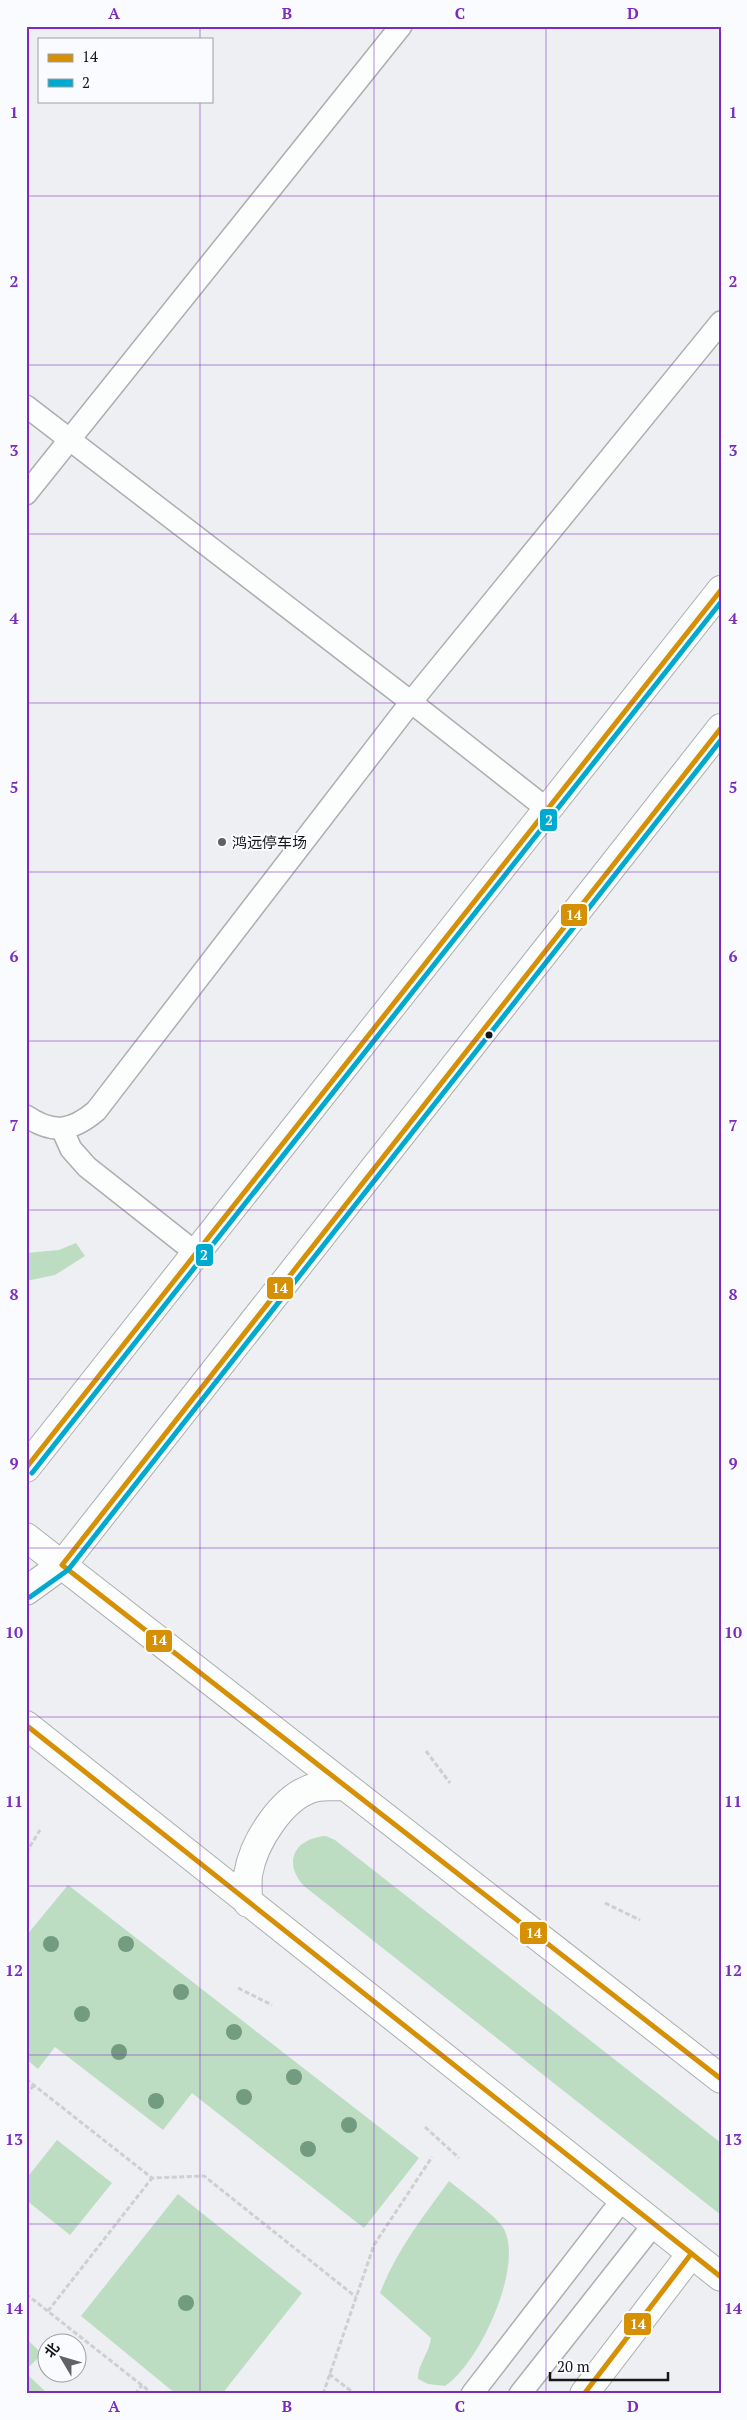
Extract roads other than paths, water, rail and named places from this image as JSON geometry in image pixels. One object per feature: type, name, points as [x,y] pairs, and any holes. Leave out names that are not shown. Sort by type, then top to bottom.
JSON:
[{"type":"main road","points":[[26,1468],[721,590]]},
{"type":"main road","points":[[26,1590],[62,1565],[721,728]]},
{"type":"main road","points":[[26,1537],[721,2079]]},
{"type":"main road","points":[[26,1725],[721,2277]]},
{"type":"main road","points":[[248,1903],[250,1868],[256,1846],[271,1822],[292,1800],[316,1788],[345,1786]]},
{"type":"main road","points":[[584,2394],[691,2254]]},
{"type":"lane","points":[[26,494],[401,26]]},
{"type":"lane","points":[[26,1116],[51,1128],[62,1129],[86,1120],[96,1111],[411,702],[721,322]]},
{"type":"lane","points":[[26,406],[411,702],[547,810]]},
{"type":"lane","points":[[62,1129],[70,1149],[87,1167],[196,1253]]},
{"type":"lane","points":[[472,2394],[622,2200]]},
{"type":"lane","points":[[520,2394],[654,2224]]},
{"type":"place","name":"鸿远停车场","points":[[222,842]]}]
